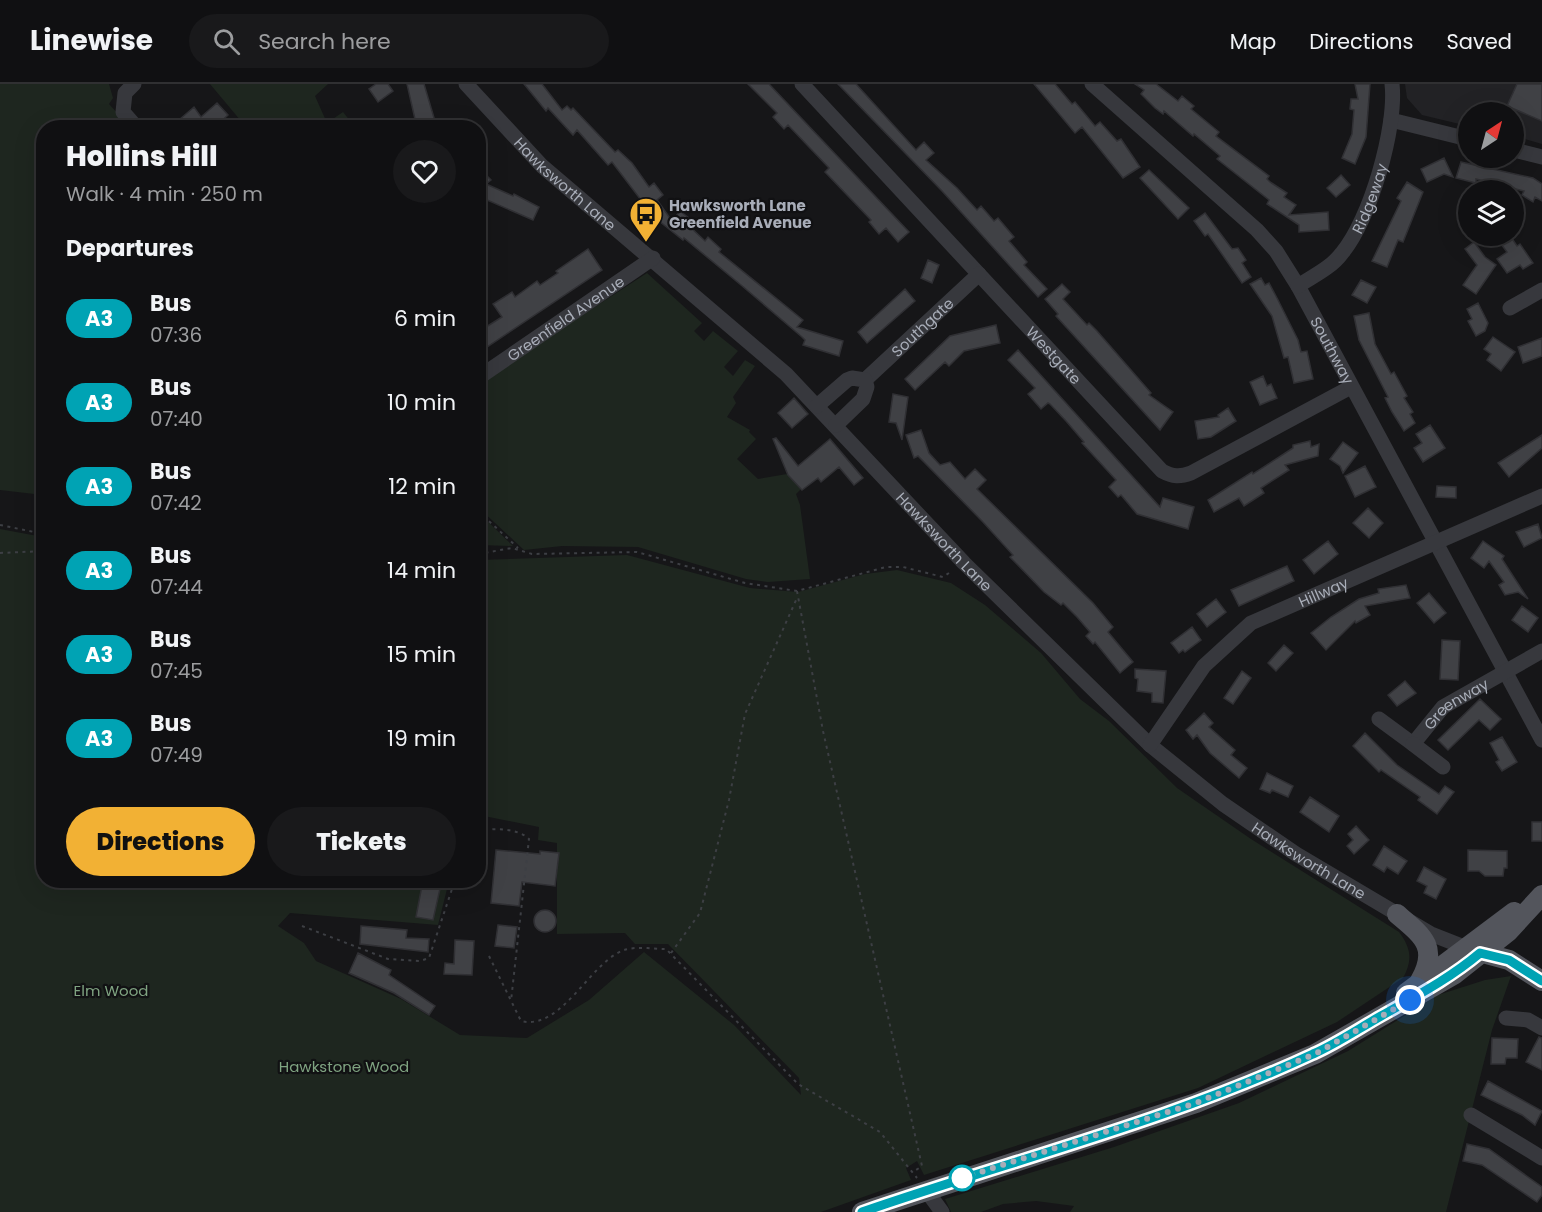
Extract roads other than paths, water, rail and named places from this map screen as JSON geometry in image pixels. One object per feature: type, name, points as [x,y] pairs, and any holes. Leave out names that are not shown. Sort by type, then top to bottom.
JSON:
[{"type":"main road","points":[[1393,1009],[1407,991],[1420,981],[1519,921],[1537,898]]},
{"type":"main road","points":[[862,1212],[1196,1103],[1315,1054],[1455,974],[1472,950],[1518,909],[1537,898]]},
{"type":"main road","points":[[1397,914],[1425,939],[1428,946],[1428,966],[1420,981]]},
{"type":"main road","points":[[1519,921],[1517,950],[1537,977]]},
{"type":"main road","points":[[1472,950],[1509,960],[1537,977]]},
{"type":"street","name":"Hawksworth Lane","points":[[466,84],[542,166],[786,374],[963,563],[1150,746],[1223,804],[1296,854],[1438,938],[1472,950]]},
{"type":"street","name":"Westgate","points":[[802,84],[1162,471],[1178,477],[1191,473],[1351,387]]},
{"type":"street","name":"Southway","points":[[1092,84],[1257,230],[1276,251],[1298,286],[1351,387],[1437,541],[1542,740]]},
{"type":"street","name":"Ridgeway","points":[[1298,286],[1334,263],[1344,252],[1374,187],[1391,120],[1392,84]]},
{"type":"street","points":[[130,88],[123,112],[130,120]]},
{"type":"street","points":[[1391,120],[1458,137]]},
{"type":"street","points":[[1524,152],[1542,157]]},
{"type":"street","name":"Greenfield Avenue","points":[[486,372],[652,258]]},
{"type":"street","name":"Southgate","points":[[865,380],[979,274]]},
{"type":"street","points":[[1510,308],[1542,290]]},
{"type":"street","name":"Southgate","points":[[818,406],[847,380],[852,378],[865,380]]},
{"type":"street","name":"Southgate","points":[[836,425],[863,399],[867,387],[865,380]]},
{"type":"street","name":"Hillway","points":[[1150,746],[1204,666],[1251,623],[1542,496]]},
{"type":"street","points":[[1505,670],[1542,651]]},
{"type":"street","name":"Greenway","points":[[1413,744],[1443,706],[1505,670]]},
{"type":"street","name":"Greenway","points":[[1379,719],[1443,767]]},
{"type":"street","points":[[1506,1018],[1528,1020],[1542,1028]]},
{"type":"street","points":[[1471,1115],[1542,1158]]},
{"type":"street","points":[[926,1190],[942,1212]]},
{"type":"place","name":"Hawksworth Lane Greenfield Avenue","points":[[646,243]]},
{"type":"park label","name":"Elm Wood","points":[[111,990]]},
{"type":"park label","name":"Hawkstone Wood","points":[[344,1066]]}]
